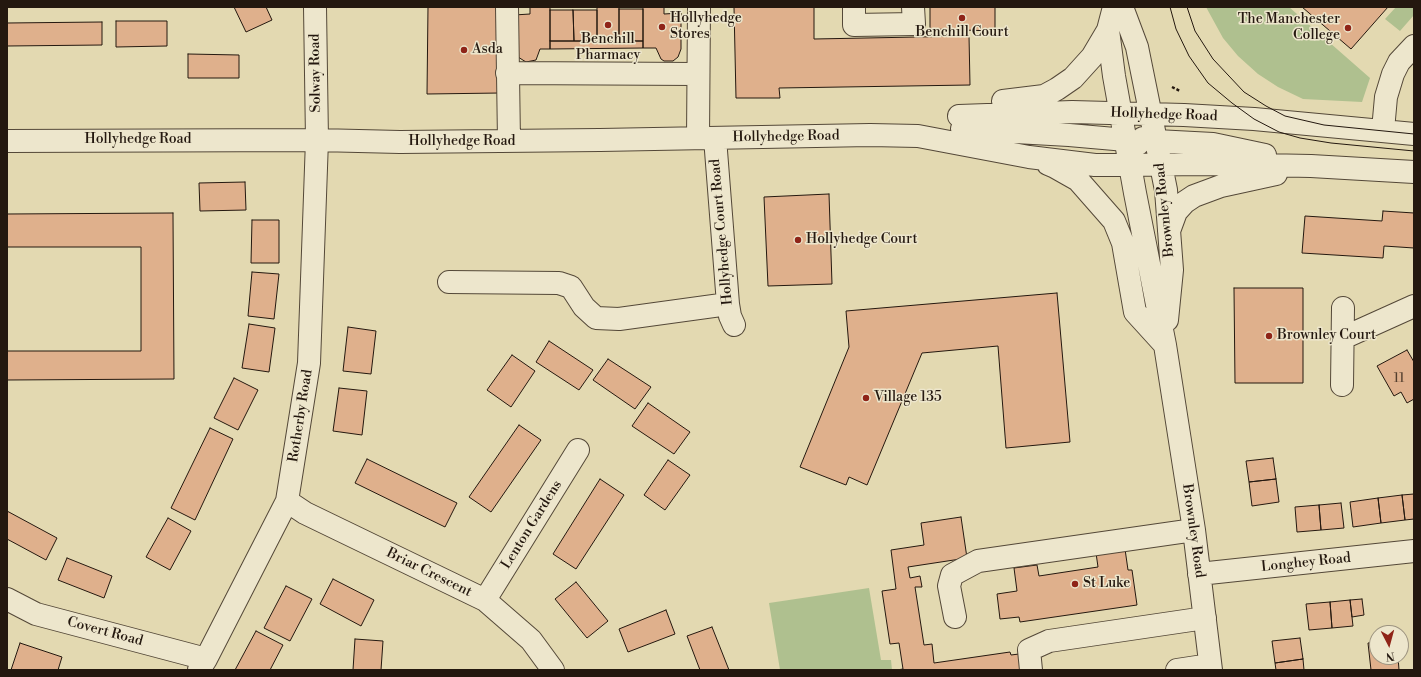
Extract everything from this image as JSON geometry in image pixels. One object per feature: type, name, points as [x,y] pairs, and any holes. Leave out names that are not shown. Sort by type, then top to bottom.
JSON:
[{"type":"street","name":"Solway Road","points":[[315,7],[317,140]]},
{"type":"street","points":[[507,7],[509,141]]},
{"type":"street","name":"Hollyhedge Court Road","points":[[699,7],[697,74],[728,304],[730,316],[734,325]]},
{"type":"street","points":[[854,7],[854,25],[914,24],[913,7]]},
{"type":"street","points":[[959,116],[989,102],[1044,96],[1073,78],[1092,57],[1108,30],[1114,7]]},
{"type":"street","name":"Brownley Road","points":[[1122,7],[1137,47],[1166,190],[1172,270],[1165,345]]},
{"type":"street","points":[[1108,30],[1121,113],[1130,128],[1142,138],[1156,141],[1213,144],[1311,166]]},
{"type":"street","points":[[1383,130],[1386,97],[1393,74],[1400,62],[1414,46]]},
{"type":"street","points":[[507,73],[697,74]]},
{"type":"street","name":"Hollyhedge Road","points":[[928,132],[959,116],[1072,112],[1254,119],[1414,134]]},
{"type":"street","name":"Brownley Road","points":[[1121,113],[1165,345],[1194,530],[1210,668]]},
{"type":"street","name":"Hollyhedge Road","points":[[7,141],[509,141],[870,135],[928,132],[1028,157],[1095,165],[1212,164],[1311,166],[1414,172]]},
{"type":"street","points":[[928,132],[1069,135],[1126,140],[1139,144],[1150,152],[1162,165]]},
{"type":"street","name":"Rotherby Road","points":[[202,665],[287,501],[310,363],[317,140]]},
{"type":"street","points":[[1028,157],[1055,166],[1078,180],[1114,221],[1123,244],[1135,312],[1165,345]]},
{"type":"street","points":[[1169,231],[1176,212],[1185,202],[1194,196],[1221,186],[1311,166]]},
{"type":"street","points":[[449,282],[559,283],[571,287],[584,307],[596,318],[619,320],[728,304]]},
{"type":"street","points":[[1343,338],[1414,306]]},
{"type":"street","points":[[1342,385],[1343,308]]},
{"type":"street","name":"Lenton Gardens","points":[[485,600],[578,450]]},
{"type":"street","name":"Briar Crescent","points":[[287,501],[305,513],[485,600],[531,640],[553,670]]},
{"type":"street","points":[[955,617],[948,586],[952,575],[978,561],[1194,530]]},
{"type":"street","name":"Longhey Road","points":[[1199,574],[1414,551]]},
{"type":"street","name":"Covert Road","points":[[7,599],[36,614],[202,665]]},
{"type":"street","points":[[1031,670],[1029,650],[1049,641],[1205,618]]},
{"type":"street","points":[[1177,670],[1210,668]]},
{"type":"green space","points":[[1206,7],[1289,7],[1370,78],[1362,102],[1303,99],[1278,87],[1258,74],[1238,56],[1223,38]]},
{"type":"green space","points":[[1396,7],[1414,7],[1414,15],[1400,31],[1385,19]]},
{"type":"green space","points":[[869,588],[881,660],[891,660],[892,670],[780,670],[769,603]]},
{"type":"building","points":[[234,7],[266,7],[272,20],[246,32]]},
{"type":"building","name":"Asda","points":[[428,7],[500,7],[500,93],[427,94]]},
{"type":"building","points":[[530,7],[550,7],[550,49],[540,49],[536,60],[526,62],[518,57],[514,15],[530,14]]},
{"type":"building","name":"Benchill Pharmacy","points":[[597,7],[619,7],[619,41],[597,41]]},
{"type":"building","name":"Hollyhedge Stores","points":[[643,7],[664,7],[664,14],[681,13],[681,49],[678,57],[673,61],[664,61],[661,59],[656,48],[643,48]]},
{"type":"building","points":[[734,7],[814,7],[814,39],[969,36],[970,85],[779,88],[780,98],[736,98]]},
{"type":"building","name":"Benchill Court","points":[[930,7],[995,7],[995,31],[930,29]]},
{"type":"building","name":"The Manchester College","points":[[1302,7],[1388,7],[1351,49]]},
{"type":"building","points":[[619,9],[643,9],[643,41],[619,41]]},
{"type":"building","points":[[550,10],[573,10],[574,41],[550,41]]},
{"type":"building","points":[[573,10],[597,10],[597,41],[574,41]]},
{"type":"building","points":[[116,21],[167,21],[167,46],[116,47]]},
{"type":"building","points":[[102,22],[102,45],[7,46],[7,23]]},
{"type":"building","points":[[550,41],[643,41],[643,48],[550,49]]},
{"type":"building","points":[[188,54],[239,55],[239,78],[188,78]]},
{"type":"building","points":[[245,182],[246,210],[200,211],[199,183]]},
{"type":"building","name":"Hollyhedge Court","points":[[829,194],[832,284],[768,286],[764,197]]},
{"type":"building","points":[[1383,211],[1414,213],[1414,248],[1384,246],[1383,258],[1302,253],[1305,216],[1382,221]]},
{"type":"building","points":[[173,213],[174,379],[7,380],[7,351],[141,351],[141,247],[7,247],[7,214]]},
{"type":"building","points":[[252,220],[279,220],[279,263],[251,263]]},
{"type":"building","points":[[252,272],[279,274],[274,319],[248,316]]},
{"type":"building","name":"Brownley Court","points":[[1234,288],[1303,288],[1303,383],[1235,383]]},
{"type":"building","name":"Village 135","points":[[1057,293],[1070,442],[1006,448],[998,346],[922,353],[867,485],[849,477],[846,485],[800,467],[849,347],[846,311]]},
{"type":"building","points":[[249,324],[275,328],[269,372],[242,368]]},
{"type":"building","points":[[348,327],[376,331],[371,374],[343,371]]},
{"type":"building","points":[[549,341],[593,370],[579,390],[536,362]]},
{"type":"building","points":[[1407,350],[1414,362],[1414,399],[1407,403],[1401,392],[1394,396],[1377,366]]},
{"type":"building","points":[[512,355],[535,371],[511,407],[487,390]]},
{"type":"building","points":[[608,359],[651,387],[635,409],[593,380]]},
{"type":"building","points":[[234,378],[258,390],[238,430],[214,418]]},
{"type":"building","points":[[339,388],[367,391],[362,435],[333,431]]},
{"type":"building","points":[[648,403],[690,432],[674,454],[632,426]]},
{"type":"building","points":[[519,425],[541,440],[491,512],[469,497]]},
{"type":"building","points":[[210,428],[233,439],[195,520],[171,508]]},
{"type":"building","points":[[1273,458],[1276,479],[1249,482],[1246,461]]},
{"type":"building","points":[[367,459],[457,503],[445,527],[355,483]]},
{"type":"building","points":[[668,460],[690,475],[665,510],[644,495]]},
{"type":"building","points":[[600,479],[624,495],[576,569],[553,554]]},
{"type":"building","points":[[1276,479],[1279,502],[1252,506],[1249,482]]},
{"type":"building","points":[[1414,494],[1414,519],[1405,520],[1402,495]]},
{"type":"building","points":[[1402,495],[1405,520],[1381,523],[1378,498]]},
{"type":"building","points":[[1378,498],[1381,523],[1353,527],[1350,502]]},
{"type":"building","points":[[1341,503],[1344,528],[1321,530],[1319,505]]},
{"type":"building","points":[[1319,505],[1321,530],[1297,532],[1295,507]]},
{"type":"building","points":[[7,511],[57,538],[46,560],[7,539]]},
{"type":"building","points":[[961,517],[967,558],[908,567],[910,578],[920,576],[922,587],[915,587],[924,645],[932,644],[934,663],[1010,652],[1011,655],[1019,654],[1022,670],[897,670],[903,669],[899,643],[890,644],[882,591],[896,589],[891,550],[924,545],[921,523]]},
{"type":"building","points":[[168,518],[191,531],[170,570],[146,557]]},
{"type":"building","name":"St Luke","points":[[1125,549],[1128,570],[1132,570],[1137,605],[1020,622],[1019,617],[1000,619],[997,594],[1017,591],[1014,568],[1037,565],[1039,576],[1098,567],[1096,553]]},
{"type":"building","points":[[67,558],[112,576],[104,598],[58,580]]},
{"type":"building","points":[[333,579],[374,600],[361,626],[320,604]]},
{"type":"building","points":[[576,582],[608,621],[587,638],[555,599]]},
{"type":"building","points":[[286,586],[312,599],[290,641],[264,628]]},
{"type":"building","points":[[1362,599],[1364,615],[1352,617],[1350,600]]},
{"type":"building","points":[[1350,600],[1353,626],[1332,628],[1330,602]]},
{"type":"building","points":[[1330,602],[1332,628],[1309,630],[1306,604]]},
{"type":"building","points":[[666,610],[675,634],[628,652],[619,629]]},
{"type":"building","points":[[712,627],[729,670],[700,670],[687,636]]},
{"type":"building","points":[[256,631],[283,645],[270,670],[235,670]]},
{"type":"building","points":[[1300,638],[1303,659],[1275,663],[1272,641]]},
{"type":"building","points":[[355,639],[383,641],[381,670],[353,670]]},
{"type":"building","points":[[20,643],[62,657],[58,670],[11,670]]},
{"type":"building","points":[[1303,659],[1304,670],[1276,670],[1275,663]]},
{"type":"building","points":[[1370,665],[1399,665],[1399,670],[1371,670]]},
{"type":"tram line","points":[[1170,7],[1176,29],[1189,56],[1208,83],[1254,119],[1279,132],[1300,138],[1331,143],[1414,151]]},
{"type":"tram line","points":[[1187,7],[1195,31],[1213,59],[1244,92],[1266,106],[1285,116],[1324,125],[1414,134]]},
{"type":"place","name":"Benchill Court","points":[[962,18]]},
{"type":"place","name":"Benchill Pharmacy","points":[[608,25]]},
{"type":"place","name":"Hollyhedge Stores","points":[[662,27]]},
{"type":"place","name":"The Manchester College","points":[[1348,28]]},
{"type":"place","name":"Asda","points":[[464,50]]},
{"type":"place","name":"Hollyhedge Court","points":[[798,240]]},
{"type":"place","name":"Brownley Court","points":[[1269,336]]},
{"type":"place","name":"Village 135","points":[[866,398]]},
{"type":"place","name":"St Luke","points":[[1075,584]]}]
